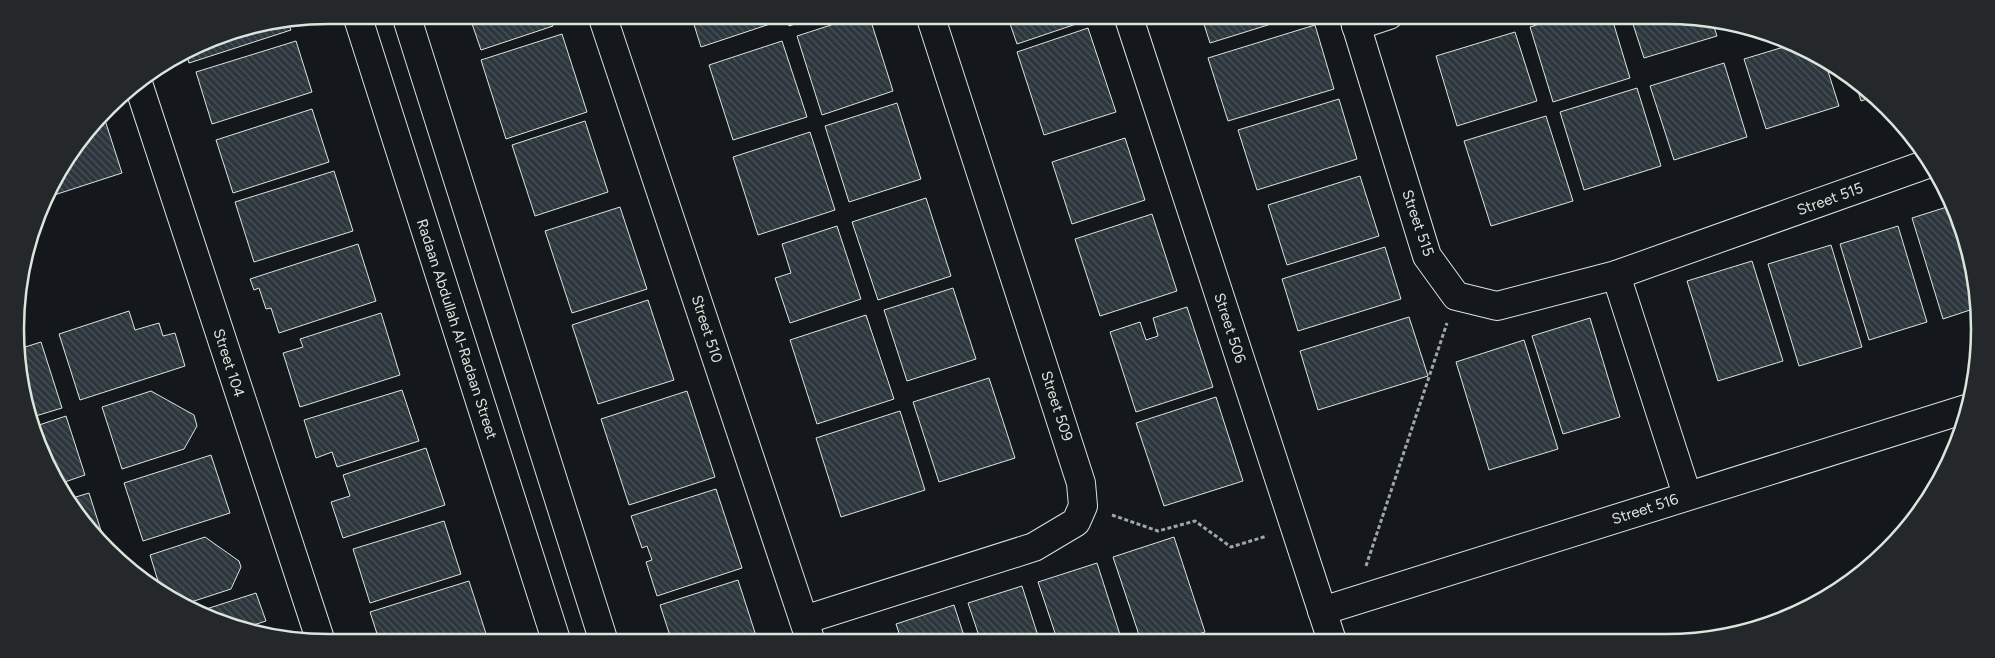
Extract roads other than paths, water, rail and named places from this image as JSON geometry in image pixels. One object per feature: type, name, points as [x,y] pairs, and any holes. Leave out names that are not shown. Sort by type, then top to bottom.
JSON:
[{"type":"street","name":"Radaan Abdullah Al-Radaan Street","points":[[360,24],[554,634]]},
{"type":"street","points":[[409,24],[601,634]]},
{"type":"street","name":"Street 510","points":[[605,24],[808,631]]},
{"type":"street","name":"Street 509","points":[[808,631],[1034,547],[1076,522],[1083,506],[1081,483],[933,24]]},
{"type":"street","name":"Street 506","points":[[1131,24],[1330,634]]},
{"type":"street","name":"Street 515","points":[[1355,24],[1427,256],[1456,296],[1496,306],[1616,275],[1924,165]]},
{"type":"street","name":"Street 104","points":[[140,89],[318,634]]},
{"type":"street","points":[[1616,275],[1687,495]]},
{"type":"street","name":"Street 516","points":[[1322,611],[1687,495],[1960,411]]}]
